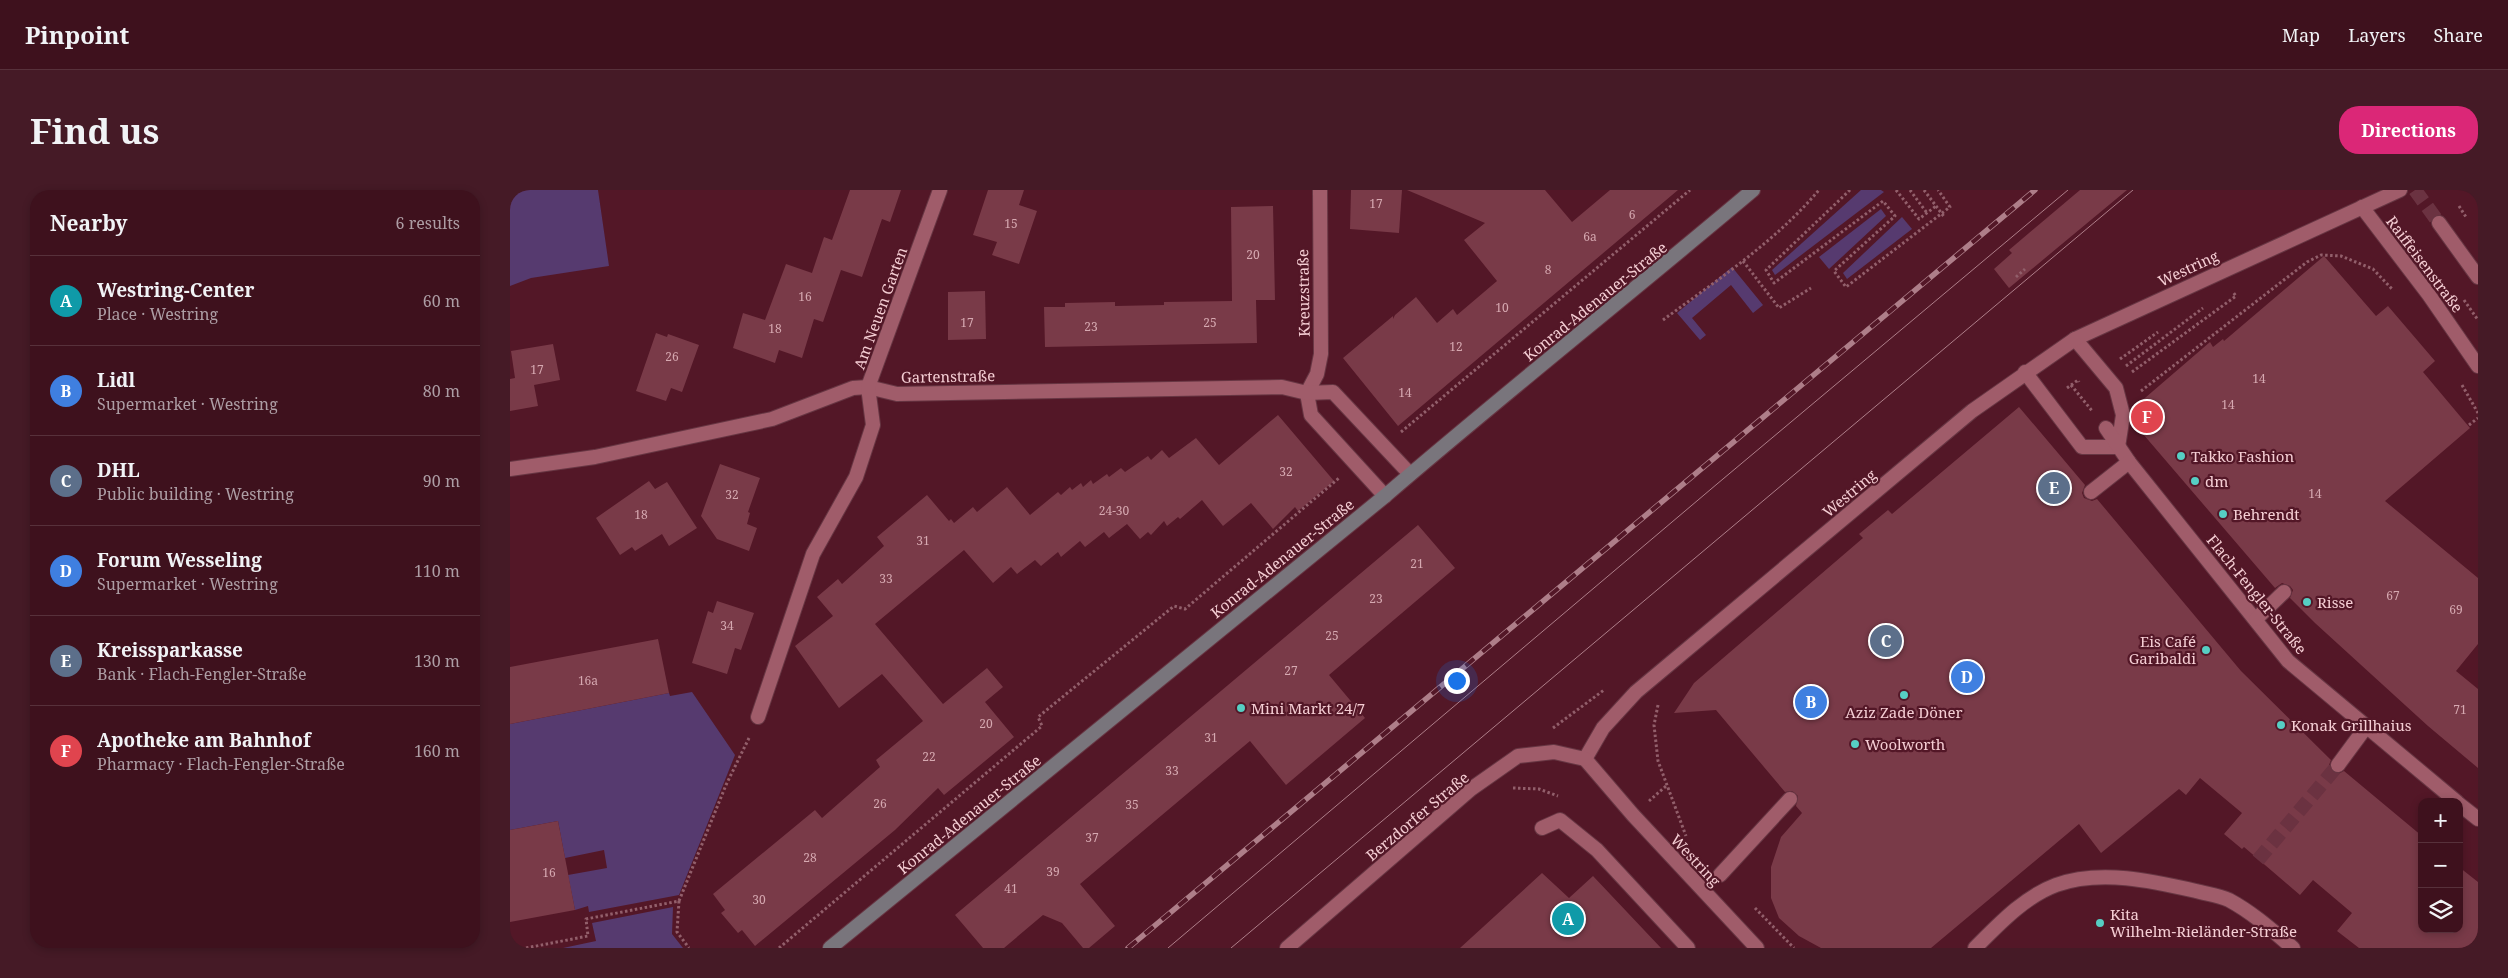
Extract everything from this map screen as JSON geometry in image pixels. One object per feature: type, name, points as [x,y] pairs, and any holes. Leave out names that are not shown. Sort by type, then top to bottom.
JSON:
[{"type":"main road","name":"Konrad-Adenauer-Straße","points":[[830,948],[1385,496],[1753,190]]},
{"type":"street","name":"Am Neuen Garten","points":[[758,717],[813,554],[856,477],[873,426],[868,387],[940,190]]},
{"type":"street","name":"Kreuzstraße","points":[[1307,393],[1317,374],[1320,354],[1320,190]]},
{"type":"street","name":"Westring","points":[[1757,948],[1633,815],[1585,759],[1603,728],[1636,692],[1972,411],[2026,372],[2076,339],[2400,190]]},
{"type":"street","name":"Raiffeisenstraße","points":[[2362,207],[2429,295],[2478,366]]},
{"type":"street","points":[[2439,223],[2478,277]]},
{"type":"street","points":[[2026,372],[2082,447],[2118,447],[2124,415],[2114,385],[2076,339]]},
{"type":"street","name":"Gartenstraße","points":[[510,469],[595,456],[772,419],[830,395],[854,388],[868,387],[897,394],[1282,387],[1307,393],[1333,392],[1410,474]]},
{"type":"street","points":[[1307,393],[1311,415],[1385,496]]},
{"type":"street","name":"Flach-Fengler-Straße","points":[[2106,428],[2129,462],[2288,661],[2452,798]]},
{"type":"street","points":[[2091,492],[2129,462]]},
{"type":"street","points":[[2256,619],[2284,592]]},
{"type":"street","points":[[2338,766],[2366,728]]},
{"type":"street","name":"Berzdorfer Straße","points":[[1288,948],[1471,789],[1518,756],[1554,752],[1585,759]]},
{"type":"street","points":[[1720,876],[1790,799]]},
{"type":"street","name":"Flach-Fengler-Straße","points":[[2463,807],[2478,819]]},
{"type":"street","points":[[1542,828],[1560,820],[1597,850],[1688,948]]},
{"type":"street","points":[[1976,948],[2012,911],[2056,885],[2079,880],[2111,878],[2160,883],[2227,899],[2246,910],[2293,948]]},
{"type":"path","points":[[1376,437],[1390,424],[1399,434],[1690,190]]},
{"type":"path","points":[[1663,320],[1743,261],[1797,216],[1818,190]]},
{"type":"path","points":[[1850,190],[1766,270],[1774,283],[1883,201],[1894,216],[1834,271],[1846,286],[1950,207],[1938,190]]},
{"type":"path","points":[[1896,190],[1919,219],[1936,206]]},
{"type":"path","points":[[1910,190],[1927,213]]},
{"type":"path","points":[[1924,190],[1945,218]]},
{"type":"path","points":[[2122,408],[2307,262],[2321,255],[2341,256],[2373,269],[2394,290]]},
{"type":"path","points":[[1743,261],[1779,308],[1811,288]]},
{"type":"path","points":[[2016,277],[2025,269]]},
{"type":"path","points":[[2114,385],[2236,296],[2229,288]]},
{"type":"path","points":[[2124,368],[2207,305]]},
{"type":"path","points":[[2120,360],[2158,332]]},
{"type":"path","points":[[2458,378],[2478,413]]},
{"type":"path","points":[[2064,391],[2078,380]]},
{"type":"path","points":[[2071,385],[2106,428]]},
{"type":"path","points":[[2469,425],[2478,418]]},
{"type":"path","points":[[779,948],[1042,726],[1038,717],[1174,606],[1186,609],[1339,477],[1335,471],[1351,458]]},
{"type":"path","points":[[1659,702],[1654,725],[1658,761],[1688,838]]},
{"type":"path","points":[[689,948],[677,932],[678,901],[726,785],[758,717]]},
{"type":"path","points":[[1509,788],[1539,789],[1562,798]]},
{"type":"path","points":[[526,948],[588,936],[586,919],[678,901]]},
{"type":"path","points":[[1753,907],[1794,948]]},
{"type":"shaded area","points":[[510,190],[598,190],[609,266],[531,278],[510,286]]},
{"type":"shaded area","points":[[1861,190],[1881,190],[1884,192],[1775,275],[1772,270]]},
{"type":"shaded area","points":[[1881,209],[1886,216],[1829,269],[1819,257]]},
{"type":"shaded area","points":[[1902,217],[1912,229],[1847,279],[1843,273]]},
{"type":"shaded area","points":[[1732,267],[1763,305],[1753,313],[1731,285],[1692,318],[1706,335],[1700,340],[1677,313]]},
{"type":"shaded area","points":[[692,692],[735,755],[679,895],[589,912],[588,906],[575,910],[568,875],[607,868],[604,850],[565,858],[558,821],[510,830],[510,724],[669,693],[670,696]]},
{"type":"shaded area","points":[[673,907],[672,934],[683,948],[563,948],[596,941],[592,923]]},
{"type":"building","points":[[850,190],[901,190],[890,222],[882,219],[862,277],[841,270],[823,322],[814,319],[802,358],[779,350],[775,363],[733,348],[743,313],[765,320],[786,264],[812,273],[824,237],[832,240]]},
{"type":"building","points":[[988,190],[1024,190],[1019,205],[1037,211],[1019,264],[992,255],[997,242],[973,235]]},
{"type":"building","points":[[1351,190],[1402,190],[1399,233],[1350,229]]},
{"type":"building","points":[[1407,190],[1545,190],[1572,222],[1610,190],[1678,190],[1398,426],[1343,358],[1393,316],[1393,319],[1395,315],[1416,297],[1437,323],[1453,309],[1457,315],[1497,281],[1464,240],[1485,223]]},
{"type":"building","points":[[2080,190],[2127,190],[2009,288],[1994,269],[2012,253],[2009,250]]},
{"type":"building","points":[[1273,206],[1275,300],[1256,300],[1257,343],[1045,347],[1044,307],[1065,307],[1065,303],[1115,302],[1115,306],[1164,305],[1164,302],[1232,301],[1231,207]]},
{"type":"building","points":[[2324,256],[2376,316],[2388,306],[2435,361],[2423,372],[2470,428],[2385,501],[2478,578],[2478,644],[2456,671],[2478,689],[2478,768],[2428,726],[2315,623],[2290,598],[2293,590],[2290,586],[2282,583],[2275,588],[2131,420],[2131,410],[2210,342],[2213,347],[2223,339],[2224,341]]},
{"type":"building","points":[[985,291],[986,339],[948,340],[948,292]]},
{"type":"building","points":[[656,333],[667,337],[668,334],[699,345],[682,392],[671,388],[666,401],[636,391]]},
{"type":"building","points":[[553,344],[560,380],[534,385],[538,406],[510,411],[510,379],[515,378],[511,351]]},
{"type":"building","points":[[2019,407],[2085,485],[2082,493],[2084,498],[2092,501],[2097,499],[2241,671],[2331,760],[2329,765],[2332,772],[2338,774],[2344,771],[2418,833],[2418,933],[2463,933],[2463,870],[2478,882],[2478,948],[2359,948],[2337,931],[2352,913],[2313,880],[2300,895],[2244,847],[2242,849],[2224,834],[2242,813],[2200,778],[2186,795],[2179,789],[2101,853],[2079,824],[1931,948],[1821,948],[1799,936],[1779,918],[1771,898],[1771,867],[1781,837],[1802,813],[1796,806],[1798,796],[1792,791],[1785,792],[1716,710],[1674,713],[1694,683],[1863,538],[1859,534],[1888,510],[1892,514]]},
{"type":"building","points":[[1278,415],[1334,481],[1298,511],[1295,507],[1273,529],[1251,503],[1223,526],[1202,500],[1180,519],[1178,517],[1167,526],[1164,521],[1151,535],[1148,532],[1140,539],[1127,524],[1109,538],[1104,532],[1085,547],[1080,541],[1061,557],[1058,552],[1041,566],[1035,560],[1017,574],[1011,567],[993,583],[964,550],[875,624],[943,704],[987,668],[1003,687],[985,702],[1014,737],[944,795],[938,788],[895,830],[755,946],[742,930],[738,933],[721,913],[725,910],[713,894],[815,810],[822,818],[880,767],[876,760],[923,721],[882,674],[839,708],[795,646],[833,616],[817,597],[838,579],[842,584],[884,546],[877,537],[927,495],[949,521],[951,519],[954,523],[973,507],[977,512],[1007,487],[1030,515],[1058,492],[1061,495],[1070,487],[1072,490],[1081,483],[1083,487],[1091,480],[1093,484],[1107,474],[1109,477],[1121,468],[1125,472],[1148,456],[1151,460],[1162,450],[1169,458],[1196,438],[1219,465]]},
{"type":"building","points":[[720,464],[760,478],[748,512],[750,513],[747,524],[757,528],[749,551],[717,539],[701,516]]},
{"type":"building","points":[[649,481],[655,489],[667,482],[697,528],[669,546],[662,534],[635,551],[632,547],[620,555],[596,518]]},
{"type":"building","points":[[1418,525],[1455,568],[1329,675],[1365,718],[1286,785],[1250,741],[1080,884],[1115,926],[1089,948],[1083,948],[1062,923],[1043,915],[1004,948],[983,948],[955,915]]},
{"type":"building","points":[[717,601],[754,613],[741,650],[735,648],[727,674],[692,663],[708,611],[713,613]]},
{"type":"building","points":[[658,639],[669,693],[510,724],[510,667]]},
{"type":"building","points":[[558,821],[575,910],[510,922],[510,830]]},
{"type":"building","points":[[1542,873],[1569,898],[1593,876],[1661,948],[1460,948]]},
{"type":"tunnel","points":[[2415,190],[2439,223]]},
{"type":"tunnel","points":[[2258,860],[2338,765]]},
{"type":"tram line","points":[[1168,948],[2068,190]]},
{"type":"tram line","points":[[1231,948],[2133,190]]},
{"type":"railway","points":[[1128,948],[2035,190]]},
{"type":"place","name":"Apotheke am Bahnhof","points":[[2147,417]]},
{"type":"place","name":"Takko Fashion","points":[[2181,456]]},
{"type":"place","name":"dm","points":[[2195,481]]},
{"type":"place","name":"Kreissparkasse","points":[[2054,488]]},
{"type":"place","name":"Behrendt","points":[[2223,514]]},
{"type":"place","name":"Risse","points":[[2307,602]]},
{"type":"place","name":"DHL","points":[[1886,641]]},
{"type":"place","name":"Eis Café Garibaldi","points":[[2206,650]]},
{"type":"place","name":"Forum Wesseling","points":[[1967,677]]},
{"type":"place","name":"Aziz Zade Döner","points":[[1904,695]]},
{"type":"place","name":"Lidl","points":[[1811,702]]},
{"type":"place","name":"Mini Markt 24/7","points":[[1241,708]]},
{"type":"place","name":"Konak Grillhaius","points":[[2281,725]]},
{"type":"place","name":"Woolworth","points":[[1855,744]]},
{"type":"place","name":"Westring-Center","points":[[1568,919]]},
{"type":"place","name":"Kita Wilhelm-Rieländer-Straße","points":[[2100,923]]}]
